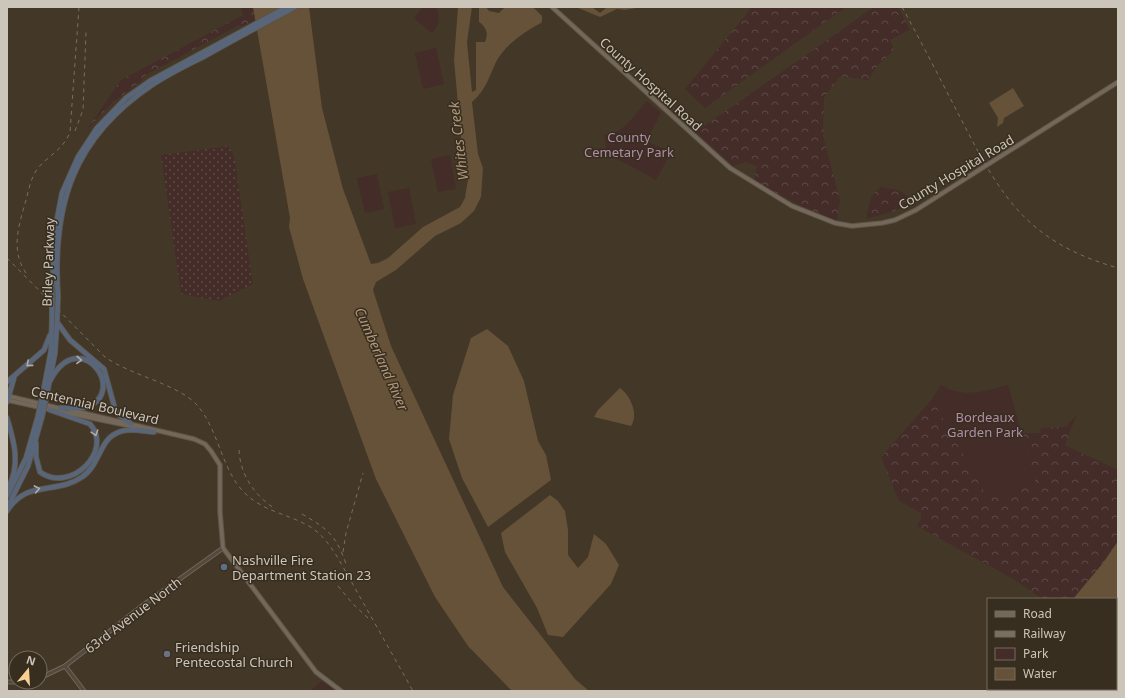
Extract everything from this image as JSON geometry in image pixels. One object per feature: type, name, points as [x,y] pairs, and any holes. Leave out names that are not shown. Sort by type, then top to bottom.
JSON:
[{"type":"highway","name":"Briley Parkway","points":[[45,394],[50,381],[58,296],[57,272],[61,213],[72,177],[90,143],[105,124],[131,100],[153,84],[287,7]]},
{"type":"highway","name":"Briley Parkway","points":[[7,507],[20,485],[36,443],[45,394],[55,323],[52,316],[52,291],[55,230],[62,194],[78,158],[97,128],[126,98],[150,81],[245,31],[295,7]]},
{"type":"highway","points":[[7,399],[12,380],[44,350],[55,323],[70,340],[100,365],[106,374],[115,409],[118,414],[131,424]]},
{"type":"highway","points":[[50,381],[61,364],[77,359],[92,363],[100,371],[102,376],[103,382],[101,394],[92,404],[80,408],[60,408]]},
{"type":"highway","points":[[7,382],[15,377]]},
{"type":"highway","points":[[36,443],[36,457],[40,472],[51,478],[62,478],[76,473],[87,464],[93,454],[97,439],[94,428],[90,424],[50,410]]},
{"type":"highway","name":"Briley Parkway","points":[[7,496],[26,458],[40,416]]},
{"type":"highway","points":[[7,418],[13,438],[16,456],[12,477],[7,490]]},
{"type":"highway","points":[[7,511],[19,497],[25,493],[32,490],[66,484],[83,476],[96,462],[106,441],[116,433],[129,430],[154,432]]},
{"type":"main road","name":"County Hospital Road","points":[[552,7],[730,168],[753,184],[792,206],[815,217],[845,225],[882,223],[895,220],[916,210],[1118,82]]},
{"type":"main road","name":"Centennial Boulevard","points":[[7,399],[50,410],[154,432],[178,435]]},
{"type":"main road","name":"Centennial Boulevard","points":[[7,399],[60,408],[200,441],[218,460],[220,468],[220,510],[224,548]]},
{"type":"main road","points":[[224,548],[316,672],[341,691]]},
{"type":"street","name":"63rd Avenue North","points":[[48,674],[65,666],[142,606],[224,548]]},
{"type":"street","points":[[65,666],[84,691]]},
{"type":"green space","points":[[241,7],[253,7],[255,20],[241,26],[239,25],[146,75],[139,83],[112,103],[85,132],[121,80],[243,15]]},
{"type":"green space","points":[[423,7],[436,7],[438,11],[438,21],[432,33],[416,20],[415,17]]},
{"type":"green space","points":[[752,7],[846,7],[705,108],[685,89]]},
{"type":"green space","points":[[874,7],[898,7],[910,30],[890,40],[894,50],[878,65],[868,80],[840,76],[824,98],[823,136],[840,200],[837,221],[793,202],[754,181],[757,166],[746,162],[733,166],[696,132]]},
{"type":"green space","points":[[436,48],[444,84],[423,89],[415,53]]},
{"type":"green space","name":"County Cemetary Park","points":[[647,101],[661,113],[646,141],[671,152],[656,180],[607,153],[604,135],[617,132],[623,128]]},
{"type":"green space","points":[[228,146],[234,155],[253,284],[219,301],[181,294],[161,155]]},
{"type":"green space","points":[[450,155],[456,189],[438,192],[431,159]]},
{"type":"green space","points":[[377,174],[384,209],[365,213],[357,178]]},
{"type":"green space","points":[[880,187],[899,190],[916,202],[894,211],[866,219],[871,197]]},
{"type":"green space","points":[[409,188],[416,224],[395,228],[388,192]]},
{"type":"green space","name":"Bordeaux Garden Park","points":[[941,385],[958,392],[966,393],[1008,385],[1036,484],[988,498],[932,399]]},
{"type":"green space","points":[[932,399],[988,498],[1036,484],[1022,433],[1040,433],[1041,428],[1066,427],[1077,414],[1065,445],[1118,470],[1118,541],[1103,563],[1074,598],[1042,598],[1015,580],[917,526],[921,519],[921,513],[899,501],[881,457]]},
{"type":"green space","points":[[322,681],[336,691],[310,691]]},
{"type":"water","name":"Cumberland River","points":[[253,7],[309,7],[322,108],[343,189],[371,264],[378,263],[388,258],[423,227],[460,207],[465,198],[468,179],[461,138],[454,60],[458,7],[472,7],[467,42],[472,92],[476,90],[476,42],[485,42],[487,36],[485,28],[479,22],[479,7],[486,7],[489,11],[499,13],[505,7],[533,7],[542,16],[541,23],[528,30],[504,50],[496,62],[481,93],[472,102],[478,154],[483,168],[481,197],[474,211],[461,223],[435,236],[396,270],[376,282],[373,290],[391,346],[503,587],[575,679],[589,691],[512,691],[468,646],[435,597],[376,479],[303,279],[289,227],[290,218]]},
{"type":"water","points":[[576,7],[592,7],[600,13],[607,7],[642,7],[625,10],[617,9],[600,17]]},
{"type":"water","points":[[1013,88],[1024,106],[1004,118],[1003,123],[997,127],[998,118],[989,103]]},
{"type":"water","points":[[487,329],[508,346],[524,381],[538,441],[546,455],[551,480],[488,527],[462,478],[449,439],[453,395],[471,338]]},
{"type":"water","points":[[620,388],[627,395],[634,411],[631,426],[594,417],[598,410]]},
{"type":"water","points":[[550,495],[558,501],[565,511],[568,530],[568,555],[578,568],[588,557],[594,534],[606,544],[619,565],[611,584],[563,637],[548,635],[537,608],[505,552],[501,533]]},
{"type":"water","points":[[1118,541],[1117,644],[1117,598],[1074,598],[1103,563]]},
{"type":"water","points":[[990,690],[1077,690],[1076,691],[989,691]]},
{"type":"railway","points":[[26,273],[18,255],[17,237],[29,187],[34,175],[42,163],[56,152],[64,143],[70,132],[79,7]]},
{"type":"railway","points":[[902,7],[989,171],[1020,213],[1039,230],[1061,245],[1087,257],[1118,268]]},
{"type":"railway","points":[[75,131],[83,110],[86,32]]},
{"type":"railway","points":[[7,258],[105,357],[127,369],[177,391],[188,397],[196,404],[204,414],[232,476],[239,487],[248,496],[268,509],[310,527],[324,538],[338,558],[413,691]]},
{"type":"railway","points":[[239,450],[242,467],[249,483],[260,497],[274,508]]},
{"type":"railway","points":[[343,552],[346,533],[363,473]]},
{"type":"railway","points":[[302,514],[325,529],[335,539],[346,564]]},
{"type":"railway","points":[[338,586],[353,604],[368,618]]},
{"type":"place","name":"Nashville Fire Department Station 23","points":[[224,567]]},
{"type":"place","name":"Friendship Pentecostal Church","points":[[167,654]]},
{"type":"water label","name":"Whites Creek","points":[[458,141]]}]
